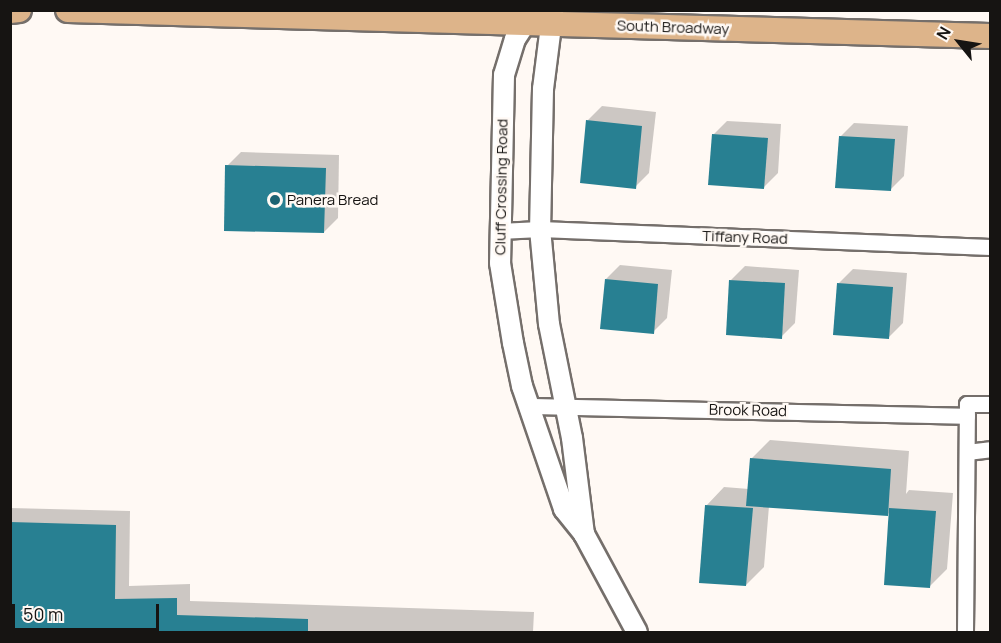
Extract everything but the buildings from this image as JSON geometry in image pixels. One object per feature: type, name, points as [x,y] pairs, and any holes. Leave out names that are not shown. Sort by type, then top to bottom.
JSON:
[{"type":"main road","points":[[10,11],[19,10]]},
{"type":"main road","name":"South Broadway","points":[[68,10],[541,17],[990,36]]},
{"type":"street","name":"Cluff Crossing Road","points":[[541,17],[543,90],[540,229],[549,324],[584,534]]},
{"type":"street","name":"Cluff Crossing Road","points":[[541,17],[504,75],[500,263],[513,344],[529,406],[564,509],[584,534],[637,633]]},
{"type":"street","name":"Tiffany Road","points":[[499,231],[540,229],[990,247]]},
{"type":"street","name":"Brook Road","points":[[529,406],[564,404],[967,410],[990,404]]},
{"type":"street","points":[[965,633],[967,410]]},
{"type":"street","points":[[967,452],[990,449]]},
{"type":"place","name":"Panera Bread","points":[[275,200]]}]
